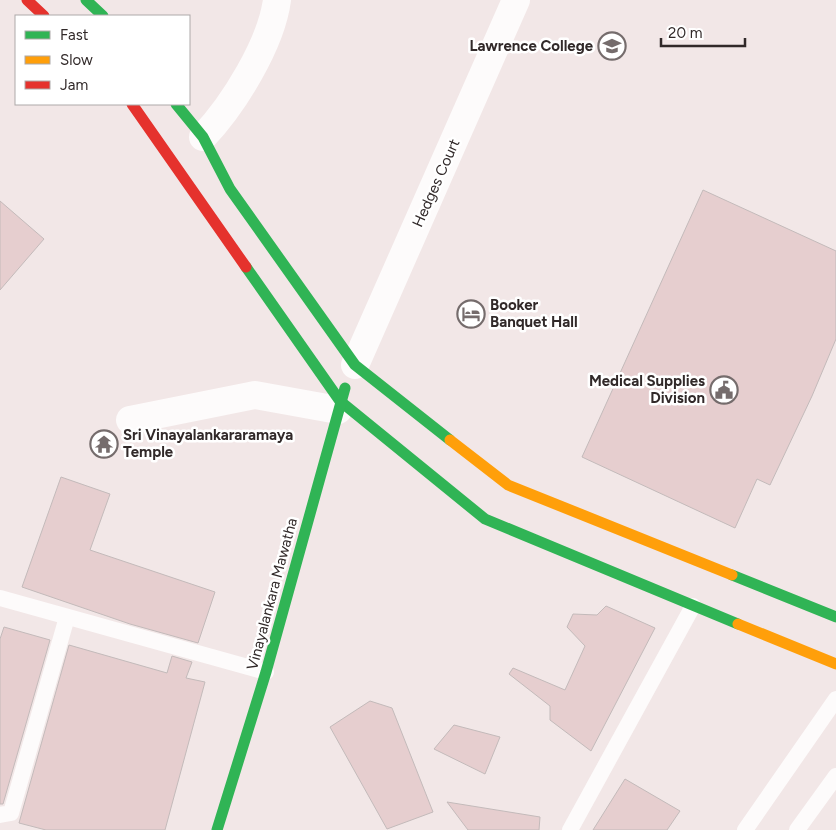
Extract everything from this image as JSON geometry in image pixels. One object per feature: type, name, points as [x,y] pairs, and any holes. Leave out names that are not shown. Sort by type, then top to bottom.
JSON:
[{"type":"main road","points":[[26,0],[43,15]]},
{"type":"main road","points":[[86,0],[102,15]]},
{"type":"main road","points":[[133,105],[339,406],[486,519],[836,664]]},
{"type":"main road","points":[[177,105],[203,138],[230,189],[355,366],[508,485],[836,617]]},
{"type":"main road","name":"Vinayalankara Mawatha","points":[[217,830],[266,672],[339,406],[355,366]]},
{"type":"street","points":[[203,138],[220,120],[257,59],[278,0]]},
{"type":"street","name":"Hedges Court","points":[[355,366],[516,0]]},
{"type":"street","points":[[130,420],[255,395],[339,406]]},
{"type":"lane","points":[[0,598],[266,672]]},
{"type":"lane","points":[[570,830],[694,606]]},
{"type":"lane","points":[[0,815],[12,813],[67,617]]},
{"type":"lane","points":[[744,830],[836,699]]},
{"type":"lane","points":[[797,830],[836,776]]},
{"type":"building","points":[[703,190],[836,251],[836,339],[812,396],[770,485],[757,479],[735,528],[582,457]]},
{"type":"building","points":[[0,201],[44,239],[0,290]]},
{"type":"building","points":[[61,477],[110,494],[90,550],[215,592],[198,643],[130,624],[22,587]]},
{"type":"building","points":[[606,606],[655,628],[591,751],[550,720],[550,706],[509,674],[513,668],[565,690],[585,646],[567,627],[573,614],[597,615]]},
{"type":"building","points":[[4,627],[50,640],[3,804],[0,804],[0,639]]},
{"type":"building","points":[[69,645],[167,673],[172,656],[192,662],[186,678],[205,682],[165,830],[46,830],[19,823]]},
{"type":"building","points":[[370,701],[392,708],[433,812],[387,829],[330,727]]},
{"type":"building","points":[[454,725],[500,737],[485,774],[434,749]]},
{"type":"building","points":[[625,779],[680,811],[667,830],[593,830]]},
{"type":"building","points":[[447,802],[540,817],[539,830],[468,830]]},
{"type":"traffic: fast","points":[[86,0],[102,15]]},
{"type":"traffic: fast","points":[[177,105],[203,137],[230,189],[355,365],[450,440]]},
{"type":"traffic: fast","points":[[246,267],[340,401],[485,519],[738,624]]},
{"type":"traffic: fast","points":[[217,830],[266,672],[345,388]]},
{"type":"traffic: fast","points":[[732,575],[836,617]]},
{"type":"traffic: slow","points":[[450,440],[508,485],[732,575]]},
{"type":"traffic: slow","points":[[738,624],[836,664]]},
{"type":"traffic: jam","points":[[27,0],[43,15]]},
{"type":"traffic: jam","points":[[133,105],[246,267]]},
{"type":"place","name":"Lawrence College","points":[[612,46]]},
{"type":"place","name":"Booker Banquet Hall","points":[[471,314]]},
{"type":"place","name":"Medical Supplies Division","points":[[724,390]]},
{"type":"place","name":"Sri Vinayalankararamaya Temple","points":[[104,444]]}]
